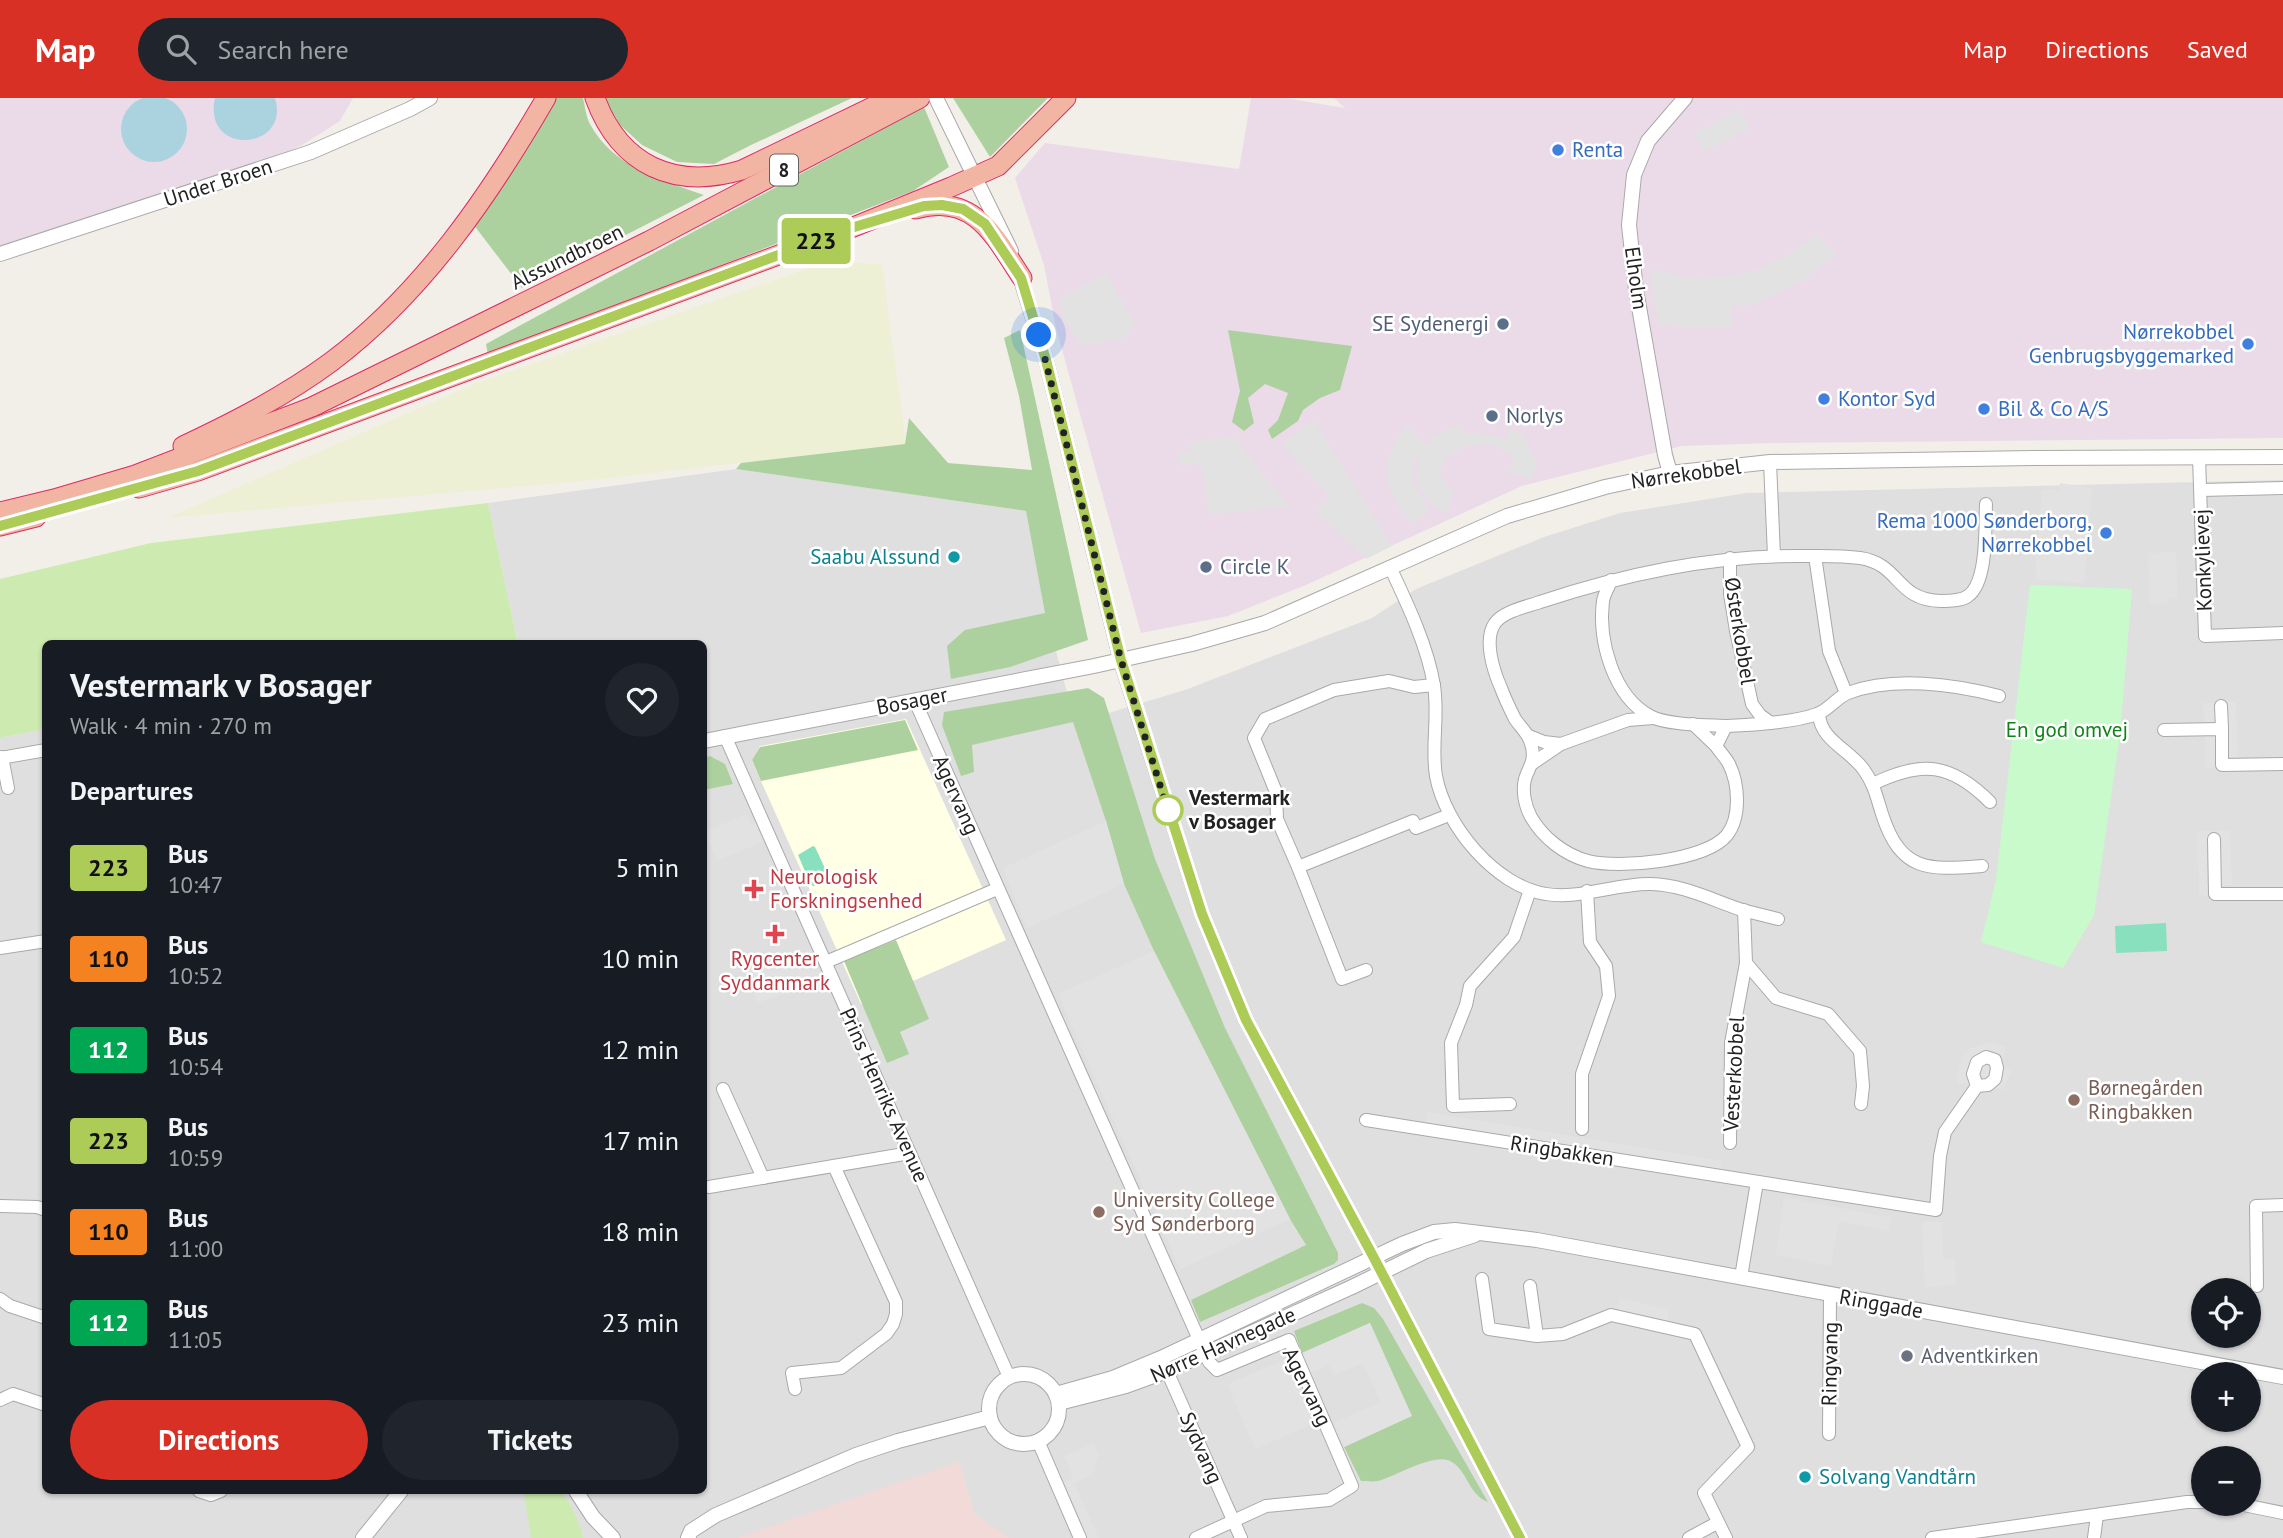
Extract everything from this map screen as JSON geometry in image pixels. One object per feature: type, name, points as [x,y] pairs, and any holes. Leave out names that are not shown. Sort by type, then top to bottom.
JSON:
[{"type":"highway","points":[[0,510],[172,450],[248,414],[332,361],[391,310],[433,265],[484,196],[546,98]]},
{"type":"highway","points":[[595,98],[614,137],[631,153],[651,166],[673,175],[696,178],[720,176],[742,170],[891,98]]},
{"type":"highway","name":"8","points":[[649,242],[920,98]]},
{"type":"highway","points":[[139,488],[198,471],[851,228],[976,176],[998,166],[1066,98]]},
{"type":"highway","points":[[851,228],[924,206],[942,205],[963,209],[985,224],[1021,278]]},
{"type":"highway","name":"Alssundbroen","points":[[0,510],[54,499],[135,475],[312,407],[649,242]]},
{"type":"highway","name":"Alssundbroen","points":[[0,526],[139,488],[311,420],[590,277],[649,242]]},
{"type":"street","name":"Under Broen","points":[[0,254],[311,152],[429,98]]},
{"type":"street","name":"Elholm","points":[[1670,472],[1636,290],[1629,225],[1634,175],[1648,141],[1685,98]]},
{"type":"street","points":[[940,105],[1006,237],[1021,278],[1046,360],[1121,660],[1202,914],[1246,1020],[1520,1538]]},
{"type":"street","name":"Konkylievej","points":[[2199,457],[2206,636],[2283,634]]},
{"type":"street","name":"Nørrekobbel","points":[[1121,660],[1192,644],[1265,623],[1507,516],[1605,487],[1670,472],[1770,462],[2283,457]]},
{"type":"street","points":[[1770,462],[1774,556]]},
{"type":"street","name":"Konkylievej","points":[[2200,490],[2283,488]]},
{"type":"street","name":"Østerkobbel","points":[[1693,724],[1716,746],[1729,764],[1735,783],[1735,818],[1728,834],[1718,843],[1705,850],[1665,861],[1607,864],[1587,861],[1557,846],[1531,818],[1526,804],[1525,778],[1533,763],[1529,736],[1517,722],[1495,675],[1490,634],[1495,623],[1503,616],[1589,586],[1650,570],[1730,558],[1815,556],[1875,561],[1885,566],[1908,592],[1922,599],[1951,601],[1968,596],[1976,587],[1982,572],[1986,504]]},
{"type":"street","points":[[1815,556],[1829,651],[1846,693]]},
{"type":"street","name":"Østerkobbel","points":[[1730,558],[1730,594],[1752,704],[1760,715],[1771,723]]},
{"type":"street","points":[[1390,567],[1426,654],[1434,685],[1436,775],[1449,815],[1468,843],[1484,859],[1508,878],[1530,890],[1548,895],[1626,885],[1668,885],[1778,919]]},
{"type":"street","points":[[1611,580],[1603,599],[1605,644],[1610,663],[1617,682],[1633,705],[1653,718]]},
{"type":"street","points":[[1589,586],[1603,599]]},
{"type":"street","name":"Bosager","points":[[707,740],[1121,660]]},
{"type":"street","points":[[1366,970],[1342,979],[1277,819],[1276,792],[1254,738],[1265,719],[1334,690],[1389,681],[1414,687],[1434,685]]},
{"type":"street","points":[[1533,763],[1562,744],[1628,720],[1653,718],[1726,726],[1771,723],[1819,713],[1846,693],[1865,688],[1913,684],[1959,687],[1998,696]]},
{"type":"street","name":"Agervang","points":[[915,701],[1209,1362],[1217,1370],[1289,1340],[1352,1486],[1329,1500],[1266,1507],[1196,1538]]},
{"type":"street","name":"Østerkobbel","points":[[1740,726],[1749,715],[1752,704]]},
{"type":"street","points":[[1628,720],[1633,705]]},
{"type":"street","points":[[2221,706],[2222,765],[2283,764]]},
{"type":"street","points":[[1819,713],[1819,721],[1825,733],[1851,755],[1873,784],[1889,835],[1901,853],[1930,868],[1982,866]]},
{"type":"street","points":[[1716,746],[1726,726]]},
{"type":"street","points":[[2164,730],[2222,729]]},
{"type":"street","name":"Prins Henriks Avenue","points":[[725,736],[1009,1377]]},
{"type":"street","points":[[1529,736],[1544,742],[1562,744]]},
{"type":"street","points":[[8,788],[1,757],[42,753]]},
{"type":"street","points":[[1873,784],[1895,773],[1911,769],[1941,770],[1972,783],[1990,802]]},
{"type":"street","points":[[1298,867],[1413,821],[1416,828],[1449,815]]},
{"type":"street","points":[[2214,839],[2215,894],[2283,894]]},
{"type":"street","points":[[826,962],[997,888]]},
{"type":"street","points":[[1510,1104],[1453,1106],[1451,1042],[1466,1005],[1470,986],[1514,937],[1530,890]]},
{"type":"street","points":[[1582,1129],[1582,1074],[1609,996],[1606,966],[1590,942],[1587,891]]},
{"type":"street","name":"Vesterkobbel","points":[[1730,1143],[1731,1043],[1746,964],[1744,910]]},
{"type":"street","points":[[0,948],[42,942]]},
{"type":"street","points":[[1746,964],[1776,998],[1828,1014],[1860,1051],[1863,1086],[1861,1104]]},
{"type":"street","name":"Ringbakken","points":[[1366,1120],[1936,1210],[1940,1156],[1945,1132],[1977,1086]]},
{"type":"street","points":[[723,1089],[763,1178]]},
{"type":"street","points":[[709,1187],[910,1153]]},
{"type":"street","points":[[795,1389],[792,1373],[841,1368],[886,1334],[896,1314],[896,1303],[834,1166]]},
{"type":"street","points":[[1741,1277],[1757,1182]]},
{"type":"street","points":[[2257,1278],[2256,1206],[2283,1205]]},
{"type":"street","points":[[0,1206],[42,1209]]},
{"type":"street","name":"Ringgade","points":[[1374,1258],[1434,1232],[1455,1230],[1537,1240],[2283,1377]]},
{"type":"street","name":"Ringgade","points":[[1382,1273],[1426,1251],[1479,1234]]},
{"type":"street","name":"Nørre Havnegade","points":[[1164,1364],[1198,1341],[1374,1258]]},
{"type":"street","name":"Nørre Havnegade","points":[[1058,1399],[1113,1378],[1205,1354],[1382,1273]]},
{"type":"street","points":[[1482,1279],[1489,1329],[1537,1336],[1563,1334],[1611,1315],[1695,1334],[1748,1447],[1704,1493],[1726,1538]]},
{"type":"street","points":[[1530,1286],[1537,1336]]},
{"type":"street","name":"Ringvang","points":[[1829,1434],[1830,1294]]},
{"type":"street","points":[[0,1299],[10,1306],[42,1317]]},
{"type":"street","name":"Sydvang","points":[[1164,1364],[1241,1538]]},
{"type":"street","points":[[1020,1374],[1041,1378],[1050,1385],[1058,1399],[1059,1415],[1055,1426],[1048,1435],[1028,1444],[1009,1440],[1000,1434],[990,1417],[992,1393],[1009,1377],[1020,1374]]},
{"type":"street","points":[[0,1400],[13,1394],[42,1404]]},
{"type":"street","points":[[688,1538],[691,1531],[716,1516],[856,1455],[990,1417]]},
{"type":"street","points":[[1038,1441],[1080,1538]]},
{"type":"street","points":[[363,1538],[399,1494]]},
{"type":"street","points":[[578,1494],[593,1517],[613,1538]]},
{"type":"street","points":[[1932,1538],[2191,1502]]},
{"type":"street","points":[[2261,1509],[2283,1513]]},
{"type":"street","points":[[2094,1538],[2097,1515]]},
{"type":"street","points":[[1689,1538],[1717,1523]]},
{"type":"shaded area","points":[[0,98],[353,98],[340,121],[302,145],[244,172],[0,250]]},
{"type":"shaded area","points":[[1251,98],[1285,98],[1345,108],[1334,98],[2283,98],[2283,438],[1682,446],[1522,486],[1306,585],[1228,616],[1141,633],[1056,328],[1044,265],[1015,178],[1045,143],[1239,169]]},
{"type":"shaded area","points":[[1740,110],[1749,129],[1703,152],[1694,133]]},
{"type":"shaded area","points":[[1816,235],[1837,254],[1801,282],[1755,304],[1731,307],[1732,327],[1659,325],[1649,269],[1699,279],[1752,272],[1787,255]]},
{"type":"shaded area","points":[[832,260],[882,265],[906,444],[573,482],[167,518],[477,383]]},
{"type":"shaded area","points":[[1106,273],[1135,324],[1122,340],[1081,345],[1061,315],[1060,299]]},
{"type":"shaded area","points":[[1314,421],[1392,546],[1366,559],[1316,512],[1329,497],[1281,442]]},
{"type":"shaded area","points":[[1460,424],[1465,434],[1471,432],[1506,438],[1511,427],[1525,437],[1536,464],[1532,480],[1510,472],[1513,463],[1509,453],[1489,444],[1463,447],[1444,459],[1439,476],[1454,492],[1447,513],[1435,508],[1418,485],[1417,471],[1421,459],[1415,458],[1415,489],[1430,508],[1414,525],[1398,507],[1388,481],[1388,461],[1395,441],[1407,426],[1427,446],[1434,436]]},
{"type":"shaded area","points":[[1232,436],[1290,507],[1210,514],[1200,463],[1180,466],[1178,452],[1190,451],[1189,443]]},
{"type":"shaded area","points":[[736,469],[1026,511],[1046,613],[1075,723],[1185,690],[1372,618],[1416,589],[1544,537],[1620,513],[1747,493],[2283,480],[2283,1538],[0,1538],[0,738],[42,730],[42,1494],[707,1494],[707,640],[517,640],[488,503]]},
{"type":"shaded area","points":[[2060,483],[2092,488],[2084,583],[2035,579],[2042,489],[2059,490]]},
{"type":"shaded area","points":[[2176,552],[2178,598],[2169,598],[2169,603],[2150,604],[2148,553]]},
{"type":"shaded area","points":[[2236,702],[2238,757],[2226,758],[2226,767],[2206,768],[2203,703]]},
{"type":"shaded area","points":[[906,719],[1006,940],[861,1004],[752,761],[760,746]]},
{"type":"shaded area","points":[[747,814],[751,825],[756,823],[762,842],[717,861],[707,839],[707,831]]},
{"type":"shaded area","points":[[1106,821],[1124,884],[1027,928],[1003,868]]},
{"type":"shaded area","points":[[2230,830],[2232,885],[2219,886],[2219,895],[2199,896],[2197,831]]},
{"type":"shaded area","points":[[810,950],[824,981],[757,1003],[748,975]]},
{"type":"shaded area","points":[[1154,951],[1290,1219],[1180,1269],[1058,994]]},
{"type":"shaded area","points":[[1988,1042],[2006,1047],[2001,1065],[2012,1070],[2003,1090],[1995,1087],[1982,1093],[1969,1088],[1968,1082],[1958,1084],[1958,1069],[1962,1056],[1969,1049]]},
{"type":"shaded area","points":[[1427,1112],[1722,1161],[1721,1177],[1424,1129]]},
{"type":"shaded area","points":[[1784,1197],[1891,1218],[1888,1231],[1839,1221],[1831,1266],[1776,1255]]},
{"type":"shaded area","points":[[1922,1222],[1942,1222],[1943,1259],[1955,1259],[1956,1285],[1925,1287]]},
{"type":"shaded area","points":[[1620,1298],[1669,1310],[1666,1326],[1615,1316]]},
{"type":"shaded area","points":[[1370,1323],[1412,1416],[1344,1447],[1333,1423],[1381,1402],[1363,1363],[1334,1375],[1329,1365],[1311,1373],[1302,1353]]},
{"type":"shaded area","points":[[1287,1359],[1315,1423],[1255,1449],[1227,1384]]},
{"type":"shaded area","points":[[1094,1443],[1099,1455],[1093,1474],[1074,1483],[1099,1538],[1087,1538],[1064,1482],[1073,1478],[1064,1456]]},
{"type":"shaded area","points":[[959,1462],[975,1514],[1009,1538],[737,1538]]},
{"type":"green space","points":[[555,98],[583,98],[590,124],[612,151],[640,170],[704,195],[522,288],[473,224]]},
{"type":"green space","points":[[605,98],[852,98],[714,164],[677,162],[642,145],[620,125]]},
{"type":"green space","points":[[953,98],[1048,98],[990,157]]},
{"type":"green space","points":[[924,107],[949,167],[913,191],[488,355],[486,344]]},
{"type":"green space","points":[[1020,330],[1088,640],[1010,667],[951,679],[947,646],[965,630],[1045,613],[1026,511],[736,469],[741,463],[905,444],[909,418],[948,463],[1032,470],[1019,396],[1004,338]]},
{"type":"green space","points":[[1228,330],[1352,346],[1340,390],[1320,398],[1303,410],[1298,421],[1272,439],[1268,430],[1278,420],[1288,393],[1265,384],[1248,398],[1254,423],[1244,431],[1232,422],[1240,391]]},
{"type":"green space","points":[[488,503],[517,640],[42,640],[42,730],[0,738],[0,579],[151,543]]},
{"type":"green space","name":"En god omvej","points":[[2030,585],[2132,589],[2120,734],[2094,915],[2063,968],[1981,942],[1996,880]]},
{"type":"green space","points":[[1088,688],[1104,698],[1155,859],[1225,1028],[1338,1253],[1338,1260],[1334,1264],[1200,1322],[1191,1300],[1306,1245],[1290,1219],[1154,951],[1124,884],[1073,722],[972,745],[974,772],[961,776],[942,725],[944,712]]},
{"type":"green space","points":[[905,720],[918,750],[761,781],[752,760],[760,747]]},
{"type":"green space","points":[[707,757],[725,764],[733,784],[707,789]]},
{"type":"green space","points":[[813,846],[829,877],[814,886],[811,885],[798,855]]},
{"type":"green space","points":[[2166,923],[2167,951],[2116,953],[2115,926]]},
{"type":"green space","points":[[896,940],[929,1019],[900,1032],[909,1054],[887,1063],[844,961]]},
{"type":"green space","points":[[1362,1303],[1374,1308],[1383,1319],[1488,1502],[1476,1494],[1457,1466],[1445,1459],[1426,1462],[1378,1481],[1361,1481],[1344,1447],[1411,1416],[1370,1323],[1302,1353],[1294,1331]]},
{"type":"green space","points":[[524,1494],[562,1494],[575,1513],[583,1538],[531,1538]]},
{"type":"water","points":[[154,96],[167,99],[177,106],[184,116],[187,129],[184,142],[177,152],[167,159],[154,162],[141,159],[131,152],[124,142],[121,129],[124,116],[131,106],[141,99]]},
{"type":"water","points":[[215,98],[275,98],[276,116],[271,129],[260,137],[246,140],[232,138],[221,130],[215,117]]},
{"type":"bus line","name":"223","points":[[0,526],[198,471],[851,228],[924,206],[942,205],[963,209],[974,215],[994,236],[1021,278],[1032,309],[1121,660],[1202,914],[1228,978],[1246,1020],[1520,1538]]},
{"type":"place","name":"Renta","points":[[1558,150]]},
{"type":"place","name":"SE Sydenergi","points":[[1503,324]]},
{"type":"place","name":"Nørrekobbel Genbrugsbyggemarked","points":[[2248,344]]},
{"type":"place","name":"Kontor Syd","points":[[1824,399]]},
{"type":"place","name":"Bil & Co A/S","points":[[1984,409]]},
{"type":"place","name":"Norlys","points":[[1492,416]]},
{"type":"place","name":"Rema 1000 Sønderborg, Nørrekobbel","points":[[2106,533]]},
{"type":"place","name":"Saabu Alssund","points":[[954,557]]},
{"type":"place","name":"Circle K","points":[[1206,567]]},
{"type":"place","name":"Vestermark v Bosager","points":[[1168,810]]},
{"type":"place","name":"Neurologisk Forskningsenhed","points":[[754,889]]},
{"type":"place","name":"Rygcenter Syddanmark","points":[[775,934]]},
{"type":"place","name":"Børnegården Ringbakken","points":[[2074,1100]]},
{"type":"place","name":"University College Syd Sønderborg","points":[[1099,1212]]},
{"type":"place","name":"Adventkirken","points":[[1907,1356]]},
{"type":"place","name":"Solvang Vandtårn","points":[[1805,1477]]},
{"type":"route","points":[[1039,335],[1121,660],[1169,814],[1168,810]]}]
